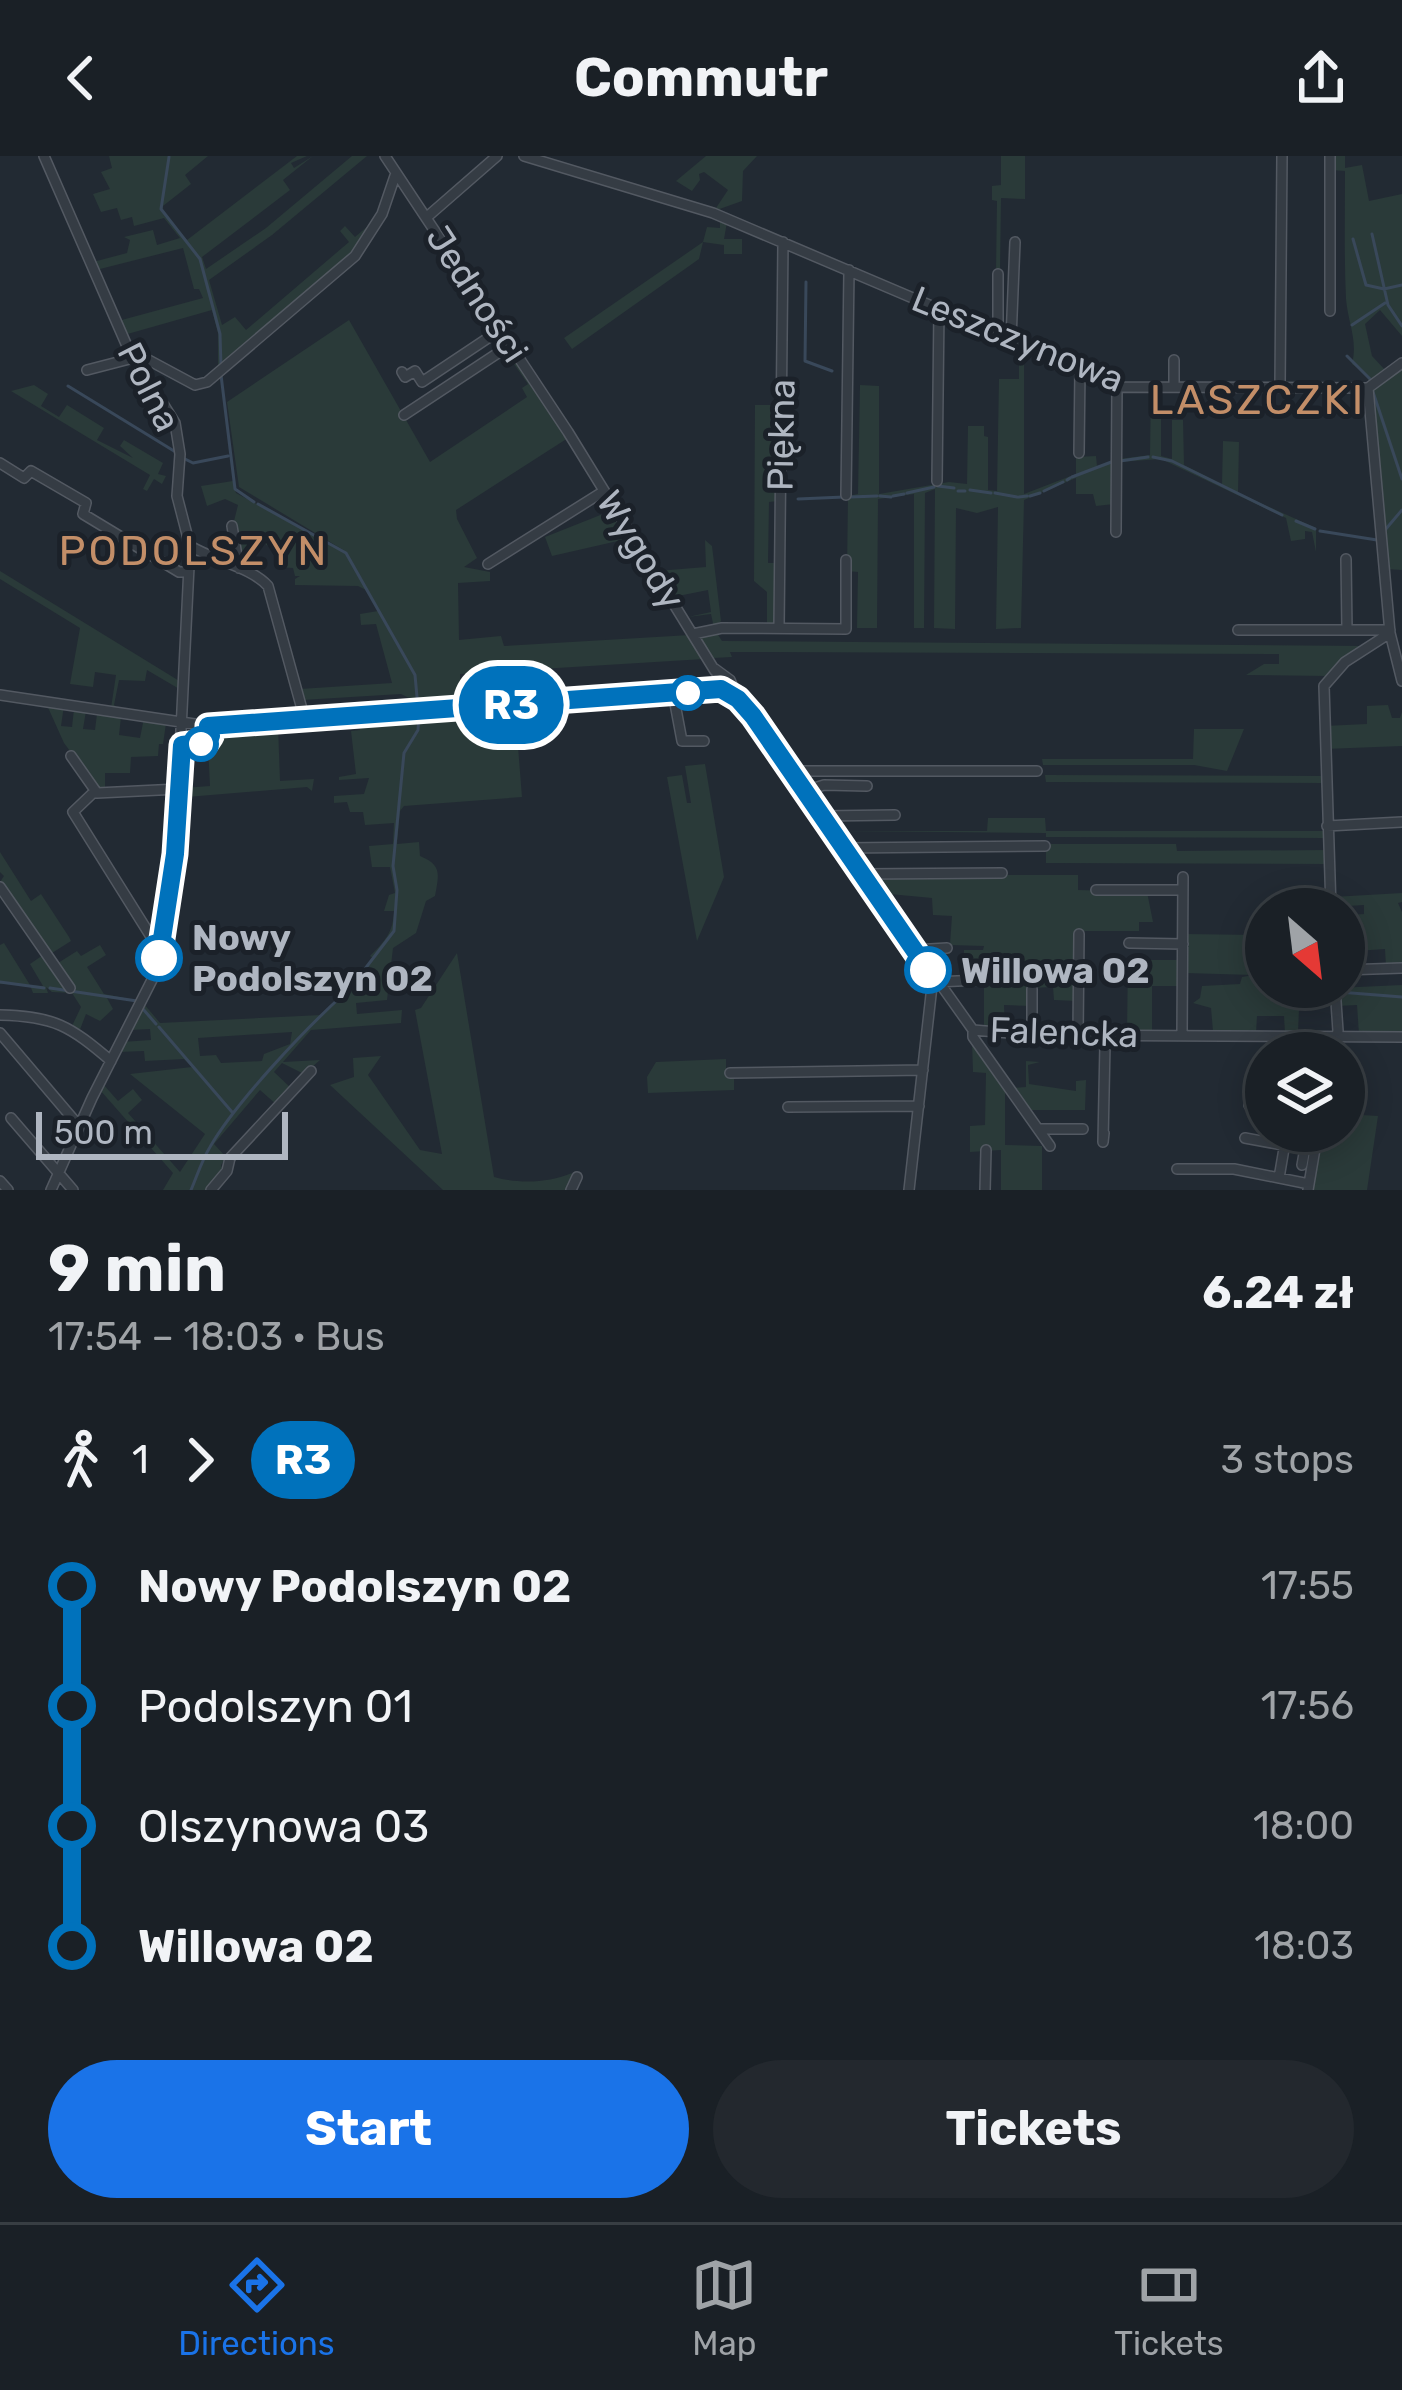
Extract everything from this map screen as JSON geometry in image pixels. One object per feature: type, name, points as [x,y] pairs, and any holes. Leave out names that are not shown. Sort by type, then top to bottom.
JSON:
[{"type":"street","name":"Polna","points":[[44,156],[134,357],[161,395],[176,429],[180,454],[177,496],[190,546],[174,865],[160,951],[151,988],[51,1190]]},
{"type":"street","name":"Jedności","points":[[385,156],[568,432]]},
{"type":"street","points":[[427,218],[497,156]]},
{"type":"street","name":"Leszczynowa","points":[[524,156],[713,213],[1117,386],[1368,388]]},
{"type":"street","points":[[553,165],[564,156]]},
{"type":"street","points":[[1280,386],[1282,156]]},
{"type":"street","points":[[1330,156],[1330,311]]},
{"type":"street","points":[[87,370],[144,356],[197,385],[224,369],[355,256],[382,214],[396,173]]},
{"type":"street","name":"Piękna","points":[[779,628],[783,242]]},
{"type":"street","points":[[1011,340],[1015,242]]},
{"type":"street","points":[[846,495],[849,270]]},
{"type":"street","points":[[998,274],[998,334]]},
{"type":"street","points":[[937,481],[939,309]]},
{"type":"street","points":[[402,372],[405,377],[415,371],[422,382],[500,330]]},
{"type":"street","points":[[404,415],[510,345]]},
{"type":"street","points":[[1174,360],[1174,386]]},
{"type":"street","points":[[1401,675],[1390,632],[1368,388],[1402,363]]},
{"type":"street","points":[[1078,453],[1080,369]]},
{"type":"street","points":[[1116,532],[1117,386]]},
{"type":"street","name":"Wygody","points":[[568,432],[724,685],[790,770]]},
{"type":"street","points":[[0,463],[24,478],[31,470],[86,503],[83,514],[179,572],[188,572]]},
{"type":"street","points":[[488,565],[604,491]]},
{"type":"street","points":[[232,526],[239,568]]},
{"type":"street","points":[[190,546],[225,566],[258,576],[268,586],[305,720]]},
{"type":"street","points":[[1346,559],[1347,630]]},
{"type":"street","points":[[693,634],[722,628],[846,629],[846,560]]},
{"type":"street","points":[[1238,630],[1390,632]]},
{"type":"street","points":[[1330,888],[1324,686],[1345,662],[1390,632]]},
{"type":"street","points":[[0,694],[183,725],[705,692],[724,685]]},
{"type":"street","points":[[673,693],[681,740],[704,741]]},
{"type":"street","points":[[71,756],[95,791]]},
{"type":"street","points":[[790,770],[1037,770]]},
{"type":"street","name":"Falencka","points":[[790,770],[973,1030],[1032,1035],[1245,1036]]},
{"type":"street","points":[[805,791],[824,784],[867,786]]},
{"type":"street","points":[[160,951],[73,812],[95,791],[179,789]]},
{"type":"street","points":[[822,816],[895,815]]},
{"type":"street","points":[[1327,826],[1402,822]]},
{"type":"street","points":[[844,848],[1045,846]]},
{"type":"street","points":[[862,874],[1002,873]]},
{"type":"street","points":[[1182,1036],[1183,877]]},
{"type":"street","points":[[0,887],[70,988]]},
{"type":"street","points":[[1096,890],[1183,890]]},
{"type":"street","points":[[1078,934],[1078,1035]]},
{"type":"street","points":[[1129,943],[1183,944]]},
{"type":"street","points":[[914,950],[947,948]]},
{"type":"street","points":[[1365,969],[1402,968]]},
{"type":"street","points":[[909,1190],[932,986],[979,980]]},
{"type":"street","points":[[1032,989],[1032,1035]]},
{"type":"street","points":[[0,1015],[35,1016],[66,1024],[111,1061]]},
{"type":"street","points":[[973,1030],[973,1037],[1050,1146]]},
{"type":"street","points":[[0,1033],[79,1126]]},
{"type":"street","name":"Falencka","points":[[1365,1036],[1402,1037]]},
{"type":"street","points":[[1104,1133],[1105,1044]]},
{"type":"street","points":[[730,1073],[923,1070]]},
{"type":"street","points":[[211,1190],[227,1171],[230,1158],[311,1071]]},
{"type":"street","points":[[788,1107],[919,1106]]},
{"type":"street","points":[[11,1118],[73,1190]]},
{"type":"street","points":[[1038,1129],[1083,1129]]},
{"type":"street","points":[[985,1190],[986,1150]]},
{"type":"street","points":[[1279,1178],[1284,1152]]},
{"type":"street","points":[[1302,1165],[1304,1152]]},
{"type":"street","points":[[1177,1169],[1234,1169],[1308,1187],[1314,1152]]},
{"type":"street","points":[[1258,1190],[1260,1174]]},
{"type":"street","points":[[571,1190],[577,1177]]},
{"type":"street","points":[[0,1180],[8,1190]]},
{"type":"shaded area","points":[[109,156],[208,156],[185,175],[191,184],[163,206],[163,213],[187,240],[297,156],[307,156],[291,163],[294,168],[313,156],[283,180],[290,190],[202,257],[206,269],[266,228],[352,156],[367,156],[209,280],[222,325],[235,317],[246,330],[349,242],[340,231],[345,226],[355,237],[375,220],[354,254],[218,369],[218,333],[212,310],[124,335],[118,321],[203,298],[194,289],[183,248],[96,270],[93,262],[127,253],[130,240],[124,237],[153,230],[157,245],[180,238],[164,218],[134,226],[132,217],[121,220],[117,208],[101,212],[93,194],[110,189],[101,172],[112,168]]},
{"type":"shaded area","points":[[706,156],[757,156],[743,171],[742,201],[714,211],[728,190],[704,172],[692,191],[676,181]]},
{"type":"shaded area","points":[[1001,156],[1025,156],[1025,199],[1001,198],[1000,272],[996,272],[997,201],[992,200],[992,186],[1001,185]]},
{"type":"shaded area","points":[[1332,156],[1345,156],[1345,168],[1362,165],[1369,201],[1402,194],[1402,336],[1380,310],[1365,324],[1372,356],[1387,372],[1370,384],[1366,374],[1352,364],[1345,283],[1345,171],[1332,170]]},
{"type":"shaded area","points":[[720,219],[727,222],[724,239],[742,239],[742,254],[724,254],[724,245],[703,242],[707,227],[720,228]]},
{"type":"shaded area","points":[[703,242],[699,259],[572,349],[564,338]]},
{"type":"shaded area","points":[[349,320],[430,462],[527,397],[522,388],[528,384],[517,362],[568,438],[456,510],[477,558],[464,567],[490,572],[490,581],[458,583],[459,640],[501,636],[504,646],[690,635],[704,659],[460,674],[460,705],[308,717],[306,713],[414,706],[413,700],[401,694],[302,700],[300,689],[392,683],[376,624],[361,625],[360,614],[378,611],[366,590],[358,586],[295,585],[300,576],[295,576],[293,568],[278,567],[272,552],[280,554],[281,550],[266,542],[253,559],[241,560],[232,529],[238,505],[225,499],[207,506],[201,486],[233,481],[236,493],[345,551],[239,487],[227,402]]},
{"type":"shaded area","points":[[1019,346],[1024,348],[1024,494],[1076,474],[1076,457],[1096,456],[1097,466],[1115,460],[1114,504],[1096,506],[1093,494],[1076,494],[1076,478],[1024,500],[1021,628],[996,629],[998,507],[977,513],[956,508],[955,629],[934,628],[935,489],[925,493],[924,628],[914,628],[914,494],[878,499],[877,628],[857,628],[858,572],[847,571],[848,496],[858,494],[860,385],[879,386],[879,494],[949,482],[967,484],[968,426],[984,426],[988,490],[997,491],[999,379],[1019,379]]},
{"type":"shaded area","points":[[1402,366],[1402,570],[1387,569],[1370,391]]},
{"type":"shaded area","points":[[34,385],[48,394],[41,406],[59,417],[67,405],[104,428],[97,440],[133,458],[120,446],[124,440],[163,463],[158,474],[166,476],[162,484],[154,479],[147,491],[143,489],[150,475],[11,391]]},
{"type":"shaded area","points":[[1151,388],[1161,388],[1161,456],[1172,459],[1172,420],[1183,420],[1184,465],[1222,484],[1223,441],[1239,442],[1238,493],[1316,528],[1316,552],[1312,532],[1305,531],[1305,539],[1291,541],[1286,518],[1161,459],[1119,462],[1150,455]]},
{"type":"shaded area","points":[[755,405],[779,405],[778,501],[769,502],[768,563],[778,563],[778,625],[767,626],[767,592],[754,581]]},
{"type":"shaded area","points":[[613,510],[631,538],[552,556],[545,537]]},
{"type":"shaded area","points":[[705,540],[712,546],[721,621],[714,628],[711,614],[688,617],[711,612],[708,590],[673,597],[657,571],[706,567]]},
{"type":"shaded area","points":[[0,571],[181,682],[181,690],[147,670],[145,681],[119,680],[114,705],[118,709],[111,708],[116,675],[95,672],[93,687],[70,684],[80,628],[0,579]]},
{"type":"shaded area","points":[[715,630],[722,641],[1367,646],[1328,676],[1246,675],[1264,664],[1279,664],[1279,654],[730,652],[732,657],[713,658],[697,635]]},
{"type":"shaded area","points":[[46,703],[64,705],[61,726],[72,727],[74,709],[86,711],[83,729],[95,730],[97,714],[121,717],[119,735],[140,738],[144,718],[166,723],[163,744],[159,744],[158,756],[131,757],[130,773],[105,773],[105,791],[100,791],[64,743]]},
{"type":"shaded area","points":[[1388,705],[1392,718],[1400,718],[1402,712],[1402,746],[1325,749],[1325,726],[1367,724],[1367,706]]},
{"type":"shaded area","points":[[515,709],[522,797],[404,806],[397,844],[419,842],[420,856],[437,871],[435,896],[426,901],[416,933],[393,948],[387,1000],[356,1003],[357,1014],[402,1010],[401,1023],[311,1030],[283,1062],[320,1060],[304,1074],[282,1063],[274,1072],[292,1089],[277,1105],[260,1090],[214,1144],[226,1157],[223,1171],[206,1190],[163,1190],[173,1173],[100,1090],[103,1084],[118,1101],[133,1089],[142,1100],[128,1113],[180,1172],[205,1134],[130,1074],[192,1067],[184,1059],[145,1061],[144,1051],[118,1052],[122,1042],[151,1040],[150,1029],[129,1030],[144,1004],[160,1023],[321,1015],[358,981],[390,931],[394,911],[384,911],[389,895],[395,893],[390,867],[372,867],[369,846],[393,844],[394,823],[365,825],[363,812],[350,812],[347,802],[334,803],[334,796],[364,794],[369,778],[339,780],[356,774],[351,731],[360,730],[358,719]],"holes":[[[292,1032],[290,1044],[264,1054],[262,1061],[221,1063],[216,1055],[200,1056],[198,1038]]]},
{"type":"shaded area","points":[[278,725],[280,781],[314,779],[312,791],[307,787],[187,797],[183,788],[210,786],[208,746],[215,739],[215,729]]},
{"type":"shaded area","points":[[1194,729],[1244,729],[1227,771],[1194,765],[1043,765],[1042,759],[1193,759]]},
{"type":"shaded area","points":[[705,764],[724,877],[697,941],[667,777],[682,775],[687,803],[691,803],[685,766]]},
{"type":"shaded area","points":[[1045,775],[1325,776],[1325,783],[1046,782]]},
{"type":"shaded area","points":[[988,818],[1045,818],[1046,831],[1326,831],[1326,838],[836,831],[987,831]]},
{"type":"shaded area","points":[[1046,844],[1176,844],[1177,851],[1327,850],[1328,864],[1046,863]]},
{"type":"shaded area","points":[[0,852],[31,901],[41,894],[71,941],[52,953],[0,882],[4,876]]},
{"type":"shaded area","points":[[867,875],[1078,875],[1078,890],[1147,892],[1153,922],[1139,922],[1139,931],[1078,931],[1077,1001],[1054,1000],[1053,987],[1031,988],[1031,1006],[1004,1005],[1005,1031],[984,1031],[984,964],[964,963],[964,950],[983,950],[984,946],[950,945],[952,916],[933,915],[932,898],[879,893]]},
{"type":"shaded area","points":[[1402,893],[1398,903],[1402,965],[1386,966],[1385,949],[1365,950],[1365,895]]},
{"type":"shaded area","points":[[1184,934],[1245,935],[1245,975],[1185,973]]},
{"type":"shaded area","points":[[4,943],[30,985],[0,984],[0,945]]},
{"type":"shaded area","points":[[100,945],[106,955],[87,967],[104,994],[140,1001],[107,998],[113,1009],[100,1021],[86,1014],[79,1032],[72,1026],[81,1007],[72,993],[46,987],[48,993],[33,993],[30,985],[43,986],[30,964],[46,953],[74,990],[58,963]]},
{"type":"shaded area","points":[[457,953],[494,1177],[533,1181],[572,1173],[570,1190],[443,1190],[330,1085],[354,1077],[353,1058],[381,1056],[368,1075],[420,1150],[442,1154],[415,1010],[421,1008]]},
{"type":"shaded area","points":[[1128,960],[1181,960],[1181,986],[1152,986],[1152,1033],[1127,1032]]},
{"type":"shaded area","points":[[1242,977],[1245,1008],[1313,1008],[1299,1009],[1298,1032],[1285,1032],[1284,1016],[1257,1016],[1256,1032],[1183,1034],[1213,1031],[1211,1008],[1193,1003],[1200,998],[1202,986],[1240,984]]},
{"type":"shaded area","points":[[1402,985],[1402,1034],[1359,1032],[1357,1008],[1365,1008],[1365,987]]},
{"type":"shaded area","points":[[972,1042],[1005,1086],[1005,1145],[1042,1146],[1042,1190],[1001,1190],[1001,1150],[970,1152],[970,1126],[985,1125],[986,1073],[973,1072]]},
{"type":"shaded area","points":[[726,1059],[734,1090],[648,1093],[647,1077],[656,1062]]},
{"type":"shaded area","points":[[1026,1061],[1040,1062],[1028,1065],[1029,1084],[1076,1091],[1076,1081],[1086,1080],[1085,1110],[1028,1110],[1013,1088],[1026,1087]]},
{"type":"shaded area","points":[[1365,1115],[1378,1116],[1367,1190],[1312,1190],[1318,1152],[1365,1152]]},
{"type":"waterway","points":[[169,157],[161,209],[200,259],[220,334],[221,366]]},
{"type":"waterway","points":[[1372,234],[1388,305],[1402,326]]},
{"type":"waterway","points":[[1353,239],[1366,285],[1384,289],[1402,285]]},
{"type":"waterway","points":[[806,282],[805,361],[832,371]]},
{"type":"waterway","points":[[1352,325],[1385,303]]},
{"type":"waterway","points":[[1347,356],[1371,380]]},
{"type":"waterway","points":[[221,375],[235,489],[254,502]]},
{"type":"waterway","points":[[68,386],[174,451]]},
{"type":"waterway","points":[[1373,392],[1402,479]]},
{"type":"waterway","points":[[183,458],[193,463],[228,456]]},
{"type":"waterway","points":[[1120,461],[1148,457]]},
{"type":"waterway","points":[[1153,457],[1172,461],[1282,515]]},
{"type":"waterway","points":[[1072,477],[1114,461]]},
{"type":"waterway","points":[[1044,491],[1063,482]]},
{"type":"waterway","points":[[938,486],[954,488]]},
{"type":"waterway","points":[[907,493],[934,487]]},
{"type":"waterway","points":[[970,490],[991,493]]},
{"type":"waterway","points":[[958,491],[965,491]]},
{"type":"waterway","points":[[995,493],[1017,497]]},
{"type":"waterway","points":[[1030,496],[1040,493]]},
{"type":"waterway","points":[[893,496],[904,494]]},
{"type":"waterway","points":[[850,497],[877,496]]},
{"type":"waterway","points":[[880,496],[891,497]]},
{"type":"waterway","points":[[1019,497],[1027,496]]},
{"type":"waterway","points":[[798,499],[844,497]]},
{"type":"waterway","points":[[258,504],[346,553],[415,675],[418,708]]},
{"type":"waterway","points":[[1385,530],[1402,510]]},
{"type":"waterway","points":[[1296,521],[1315,529]]},
{"type":"waterway","points":[[1320,531],[1377,540]]},
{"type":"waterway","points":[[348,991],[394,931],[397,890],[393,866],[404,753],[418,730],[419,716]]},
{"type":"waterway","points":[[0,982],[44,988]]},
{"type":"waterway","points":[[50,988],[137,1001]]},
{"type":"waterway","points":[[191,1190],[207,1152],[236,1109],[345,993]]},
{"type":"waterway","points":[[1365,994],[1402,997]]},
{"type":"waterway","points":[[143,1009],[156,1024]]},
{"type":"waterway","points":[[159,1027],[232,1112]]},
{"type":"bus line","name":"R3","points":[[159,958],[175,854],[182,745],[207,742],[211,736],[208,726],[721,689],[753,716],[928,970]]},
{"type":"place","name":"Nowy Podolszyn 02","points":[[159,958]]},
{"type":"place","name":"Willowa 02","points":[[928,970]]},
{"type":"district","name":"LASZCZKI","points":[[1258,400]]},
{"type":"district","name":"PODOLSZYN","points":[[194,551]]}]
